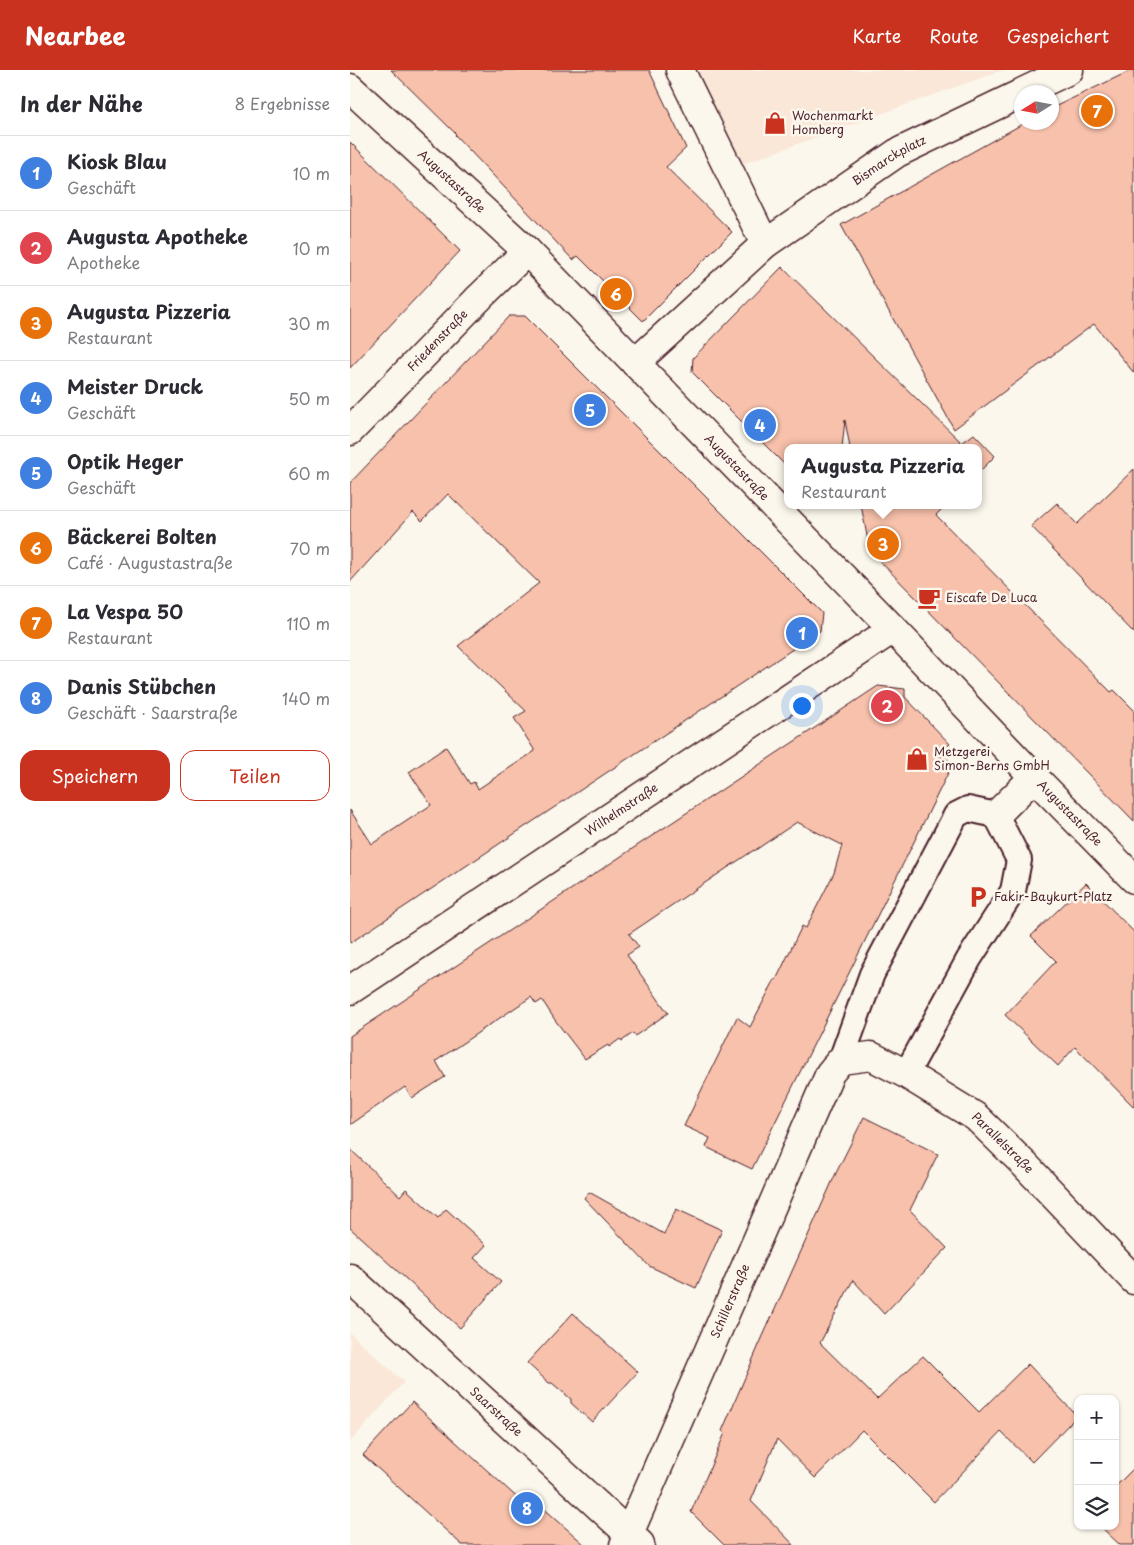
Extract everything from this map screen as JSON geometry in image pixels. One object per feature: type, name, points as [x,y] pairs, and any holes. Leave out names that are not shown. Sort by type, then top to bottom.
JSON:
[{"type":"street","points":[[680,70],[765,244]]},
{"type":"street","name":"Bismarckplatz","points":[[1038,85],[1069,70]]},
{"type":"street","name":"Augustastraße","points":[[350,88],[526,250],[1134,880]]},
{"type":"street","name":"Bismarckplatz","points":[[635,363],[765,244],[897,153],[1014,97]]},
{"type":"street","name":"Friedenstraße","points":[[350,431],[526,250]]},
{"type":"street","name":"Wilhelmstraße","points":[[350,990],[893,629]]},
{"type":"street","points":[[996,815],[1034,777]]},
{"type":"street","name":"Parallelstraße","points":[[841,1060],[871,1056],[906,1074],[976,1117],[1134,1280]]},
{"type":"street","name":"Schillerstraße","points":[[631,1541],[830,1073],[841,1060]]},
{"type":"street","name":"Saarstraße","points":[[350,1278],[631,1541]]},
{"type":"lane","points":[[841,1060],[872,974],[956,815],[968,809],[996,815],[1019,860],[1013,891],[969,959],[906,1074]]},
{"type":"shaded area","name":"Wochenmarkt Homberg","points":[[673,70],[1003,70],[712,175]]},
{"type":"shaded area","points":[[350,1333],[404,1382],[350,1442]]},
{"type":"building","points":[[391,70],[649,70],[686,148],[666,167],[732,232],[643,321],[578,256],[573,260],[456,134]]},
{"type":"building","points":[[1134,70],[1134,373],[1094,324],[954,429],[841,225],[1014,129],[1059,130],[1059,105]]},
{"type":"building","points":[[350,142],[460,251],[350,368]]},
{"type":"building","points":[[782,267],[962,443],[974,434],[995,456],[982,469],[982,444],[849,444],[845,420],[842,444],[784,444],[784,464],[692,372],[693,358]]},
{"type":"building","points":[[509,316],[525,316],[822,613],[820,631],[350,943],[350,810],[372,844],[431,805],[409,772],[446,747],[470,784],[474,782],[478,789],[535,751],[514,718],[526,711],[458,646],[539,583],[448,494],[422,521],[413,512],[350,582],[350,483]]},
{"type":"building","points":[[1134,469],[1134,633],[1031,526],[1057,503],[1077,524]]},
{"type":"building","points":[[862,509],[942,509],[936,515],[1111,692],[1114,690],[1134,710],[1134,821],[870,551]]},
{"type":"building","points":[[878,686],[905,689],[905,697],[950,744],[939,754],[953,763],[752,1169],[706,1147],[710,1138],[684,1126],[737,1017],[750,1027],[776,980],[802,926],[806,928],[834,873],[842,845],[797,822],[629,934],[639,947],[627,955],[668,1013],[635,1036],[633,1033],[622,1041],[620,1039],[585,1059],[542,1000],[536,1004],[531,997],[436,1061],[445,1077],[412,1098],[405,1087],[350,1125],[350,1036]]},
{"type":"building","points":[[1086,883],[1134,932],[1134,1107],[1075,1047],[1058,1066],[1005,1015],[1056,961],[1031,936]]},
{"type":"building","points":[[864,1117],[938,1154],[910,1210],[947,1248],[884,1314],[853,1280],[820,1343],[877,1399],[923,1356],[979,1412],[1028,1364],[1074,1413],[1074,1419],[1032,1462],[1001,1432],[934,1502],[862,1430],[815,1478],[777,1439],[751,1501],[794,1545],[724,1545],[691,1512],[725,1433],[722,1431],[836,1173]]},
{"type":"building","points":[[350,1149],[400,1196],[406,1189],[438,1218],[446,1209],[486,1245],[474,1258],[501,1282],[460,1328],[350,1228]]},
{"type":"building","points":[[589,1192],[664,1234],[676,1209],[722,1230],[696,1288],[649,1266],[584,1198]]},
{"type":"building","points":[[573,1313],[638,1372],[592,1422],[571,1403],[571,1399],[552,1383],[549,1383],[527,1363]]},
{"type":"building","points":[[412,1402],[523,1503],[526,1500],[536,1510],[540,1505],[585,1545],[462,1545],[363,1455]]},
{"type":"building","points":[[1134,1468],[1134,1545],[1120,1545],[1104,1530],[1119,1530],[1119,1483]]},
{"type":"place","name":"La Vespa 50","points":[[1097,111]]},
{"type":"place","name":"Wochenmarkt Homberg","points":[[775,123]]},
{"type":"place","name":"Bäckerei Bolten","points":[[616,294]]},
{"type":"place","name":"Optik Heger","points":[[590,410]]},
{"type":"place","name":"Meister Druck","points":[[760,425]]},
{"type":"place","name":"Augusta Pizzeria","points":[[883,544]]},
{"type":"place","name":"Eiscafe De Luca","points":[[929,598]]},
{"type":"place","name":"Kiosk Blau","points":[[802,633]]},
{"type":"place","name":"Augusta Apotheke","points":[[887,706]]},
{"type":"place","name":"Metzgerei Simon-Berns GmbH","points":[[917,759]]},
{"type":"place","name":"Fakir-Baykurt-Platz","points":[[978,897]]},
{"type":"place","name":"Danis Stübchen","points":[[527,1508]]}]
